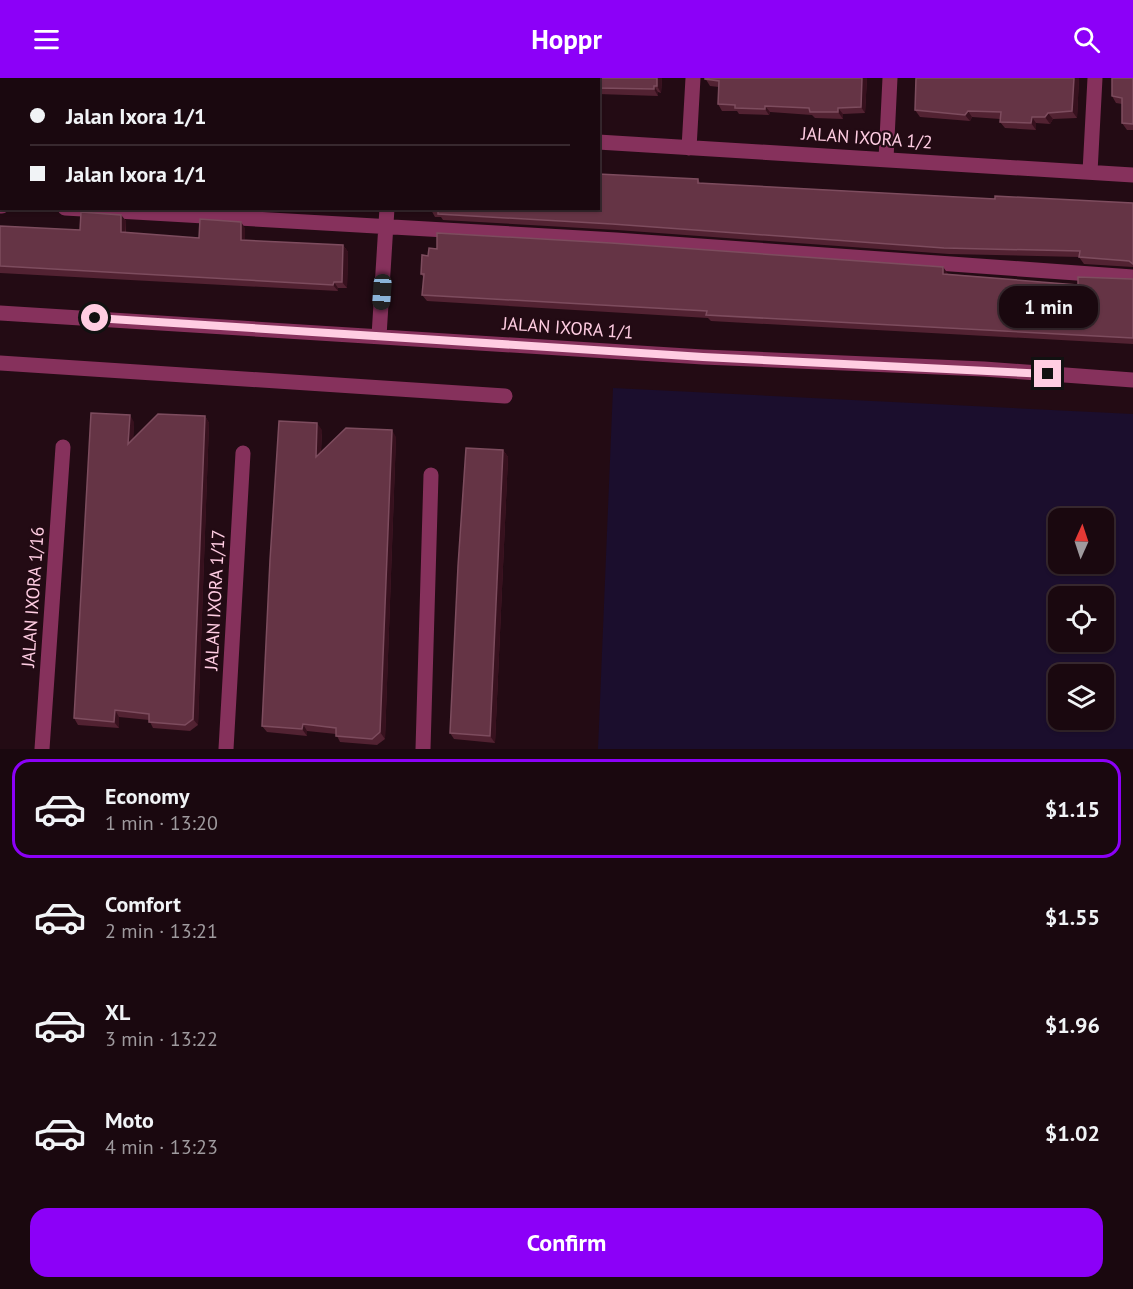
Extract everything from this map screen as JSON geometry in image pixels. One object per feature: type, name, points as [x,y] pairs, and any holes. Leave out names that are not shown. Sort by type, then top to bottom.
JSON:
[{"type":"street","points":[[689,148],[693,78]]},
{"type":"street","points":[[886,159],[890,78]]},
{"type":"street","points":[[1090,172],[1095,78]]},
{"type":"street","name":"JALAN IXORA 1/2","points":[[600,142],[1133,175]]},
{"type":"street","points":[[101,210],[708,246],[1133,277]]},
{"type":"street","points":[[379,336],[387,210]]},
{"type":"street","name":"JALAN IXORA 1/1","points":[[0,313],[703,357],[984,369],[1133,380]]},
{"type":"street","points":[[0,363],[505,396]]},
{"type":"street","name":"JALAN IXORA 1/16","points":[[42,749],[63,447]]},
{"type":"street","name":"JALAN IXORA 1/17","points":[[226,749],[243,453]]},
{"type":"street","points":[[423,749],[431,475]]},
{"type":"shaded area","points":[[613,388],[1133,414],[1133,749],[598,749]]},
{"type":"building","points":[[600,78],[657,78],[657,86],[654,86],[654,89],[600,88]]},
{"type":"building","points":[[705,78],[862,78],[861,107],[838,108],[838,112],[810,112],[809,108],[765,106],[765,109],[735,108],[735,105],[718,104],[719,81]]},
{"type":"building","points":[[916,78],[1074,78],[1072,111],[1048,113],[1045,117],[1032,117],[1031,123],[1000,122],[1001,112],[968,111],[965,115],[915,110]]},
{"type":"building","points":[[1112,78],[1133,78],[1133,124],[1122,123],[1122,98],[1112,96]]},
{"type":"building","points":[[600,174],[698,179],[698,183],[995,199],[995,196],[1133,203],[1133,264],[1129,261],[1079,257],[1080,251],[944,248],[438,214],[438,211],[431,211],[600,210]]},
{"type":"building","points":[[81,212],[121,215],[121,232],[199,238],[200,219],[241,222],[241,240],[343,245],[342,282],[334,282],[333,285],[0,266],[0,226],[80,230]]},
{"type":"building","points":[[437,233],[943,267],[943,274],[1078,285],[1078,277],[1133,279],[1133,338],[706,315],[707,311],[422,295],[424,274],[421,274],[422,255],[428,256],[429,248],[437,249]]},
{"type":"building","points":[[91,413],[130,415],[128,444],[158,414],[205,416],[193,719],[185,725],[149,722],[149,714],[115,710],[114,722],[74,718]]},
{"type":"building","points":[[279,421],[317,423],[316,457],[346,428],[392,430],[380,732],[372,739],[336,736],[336,728],[303,724],[302,729],[262,726]]},
{"type":"building","points":[[466,448],[503,450],[490,736],[450,733]]},
{"type":"route","points":[[95,318],[703,357],[984,369],[1048,374]]}]
